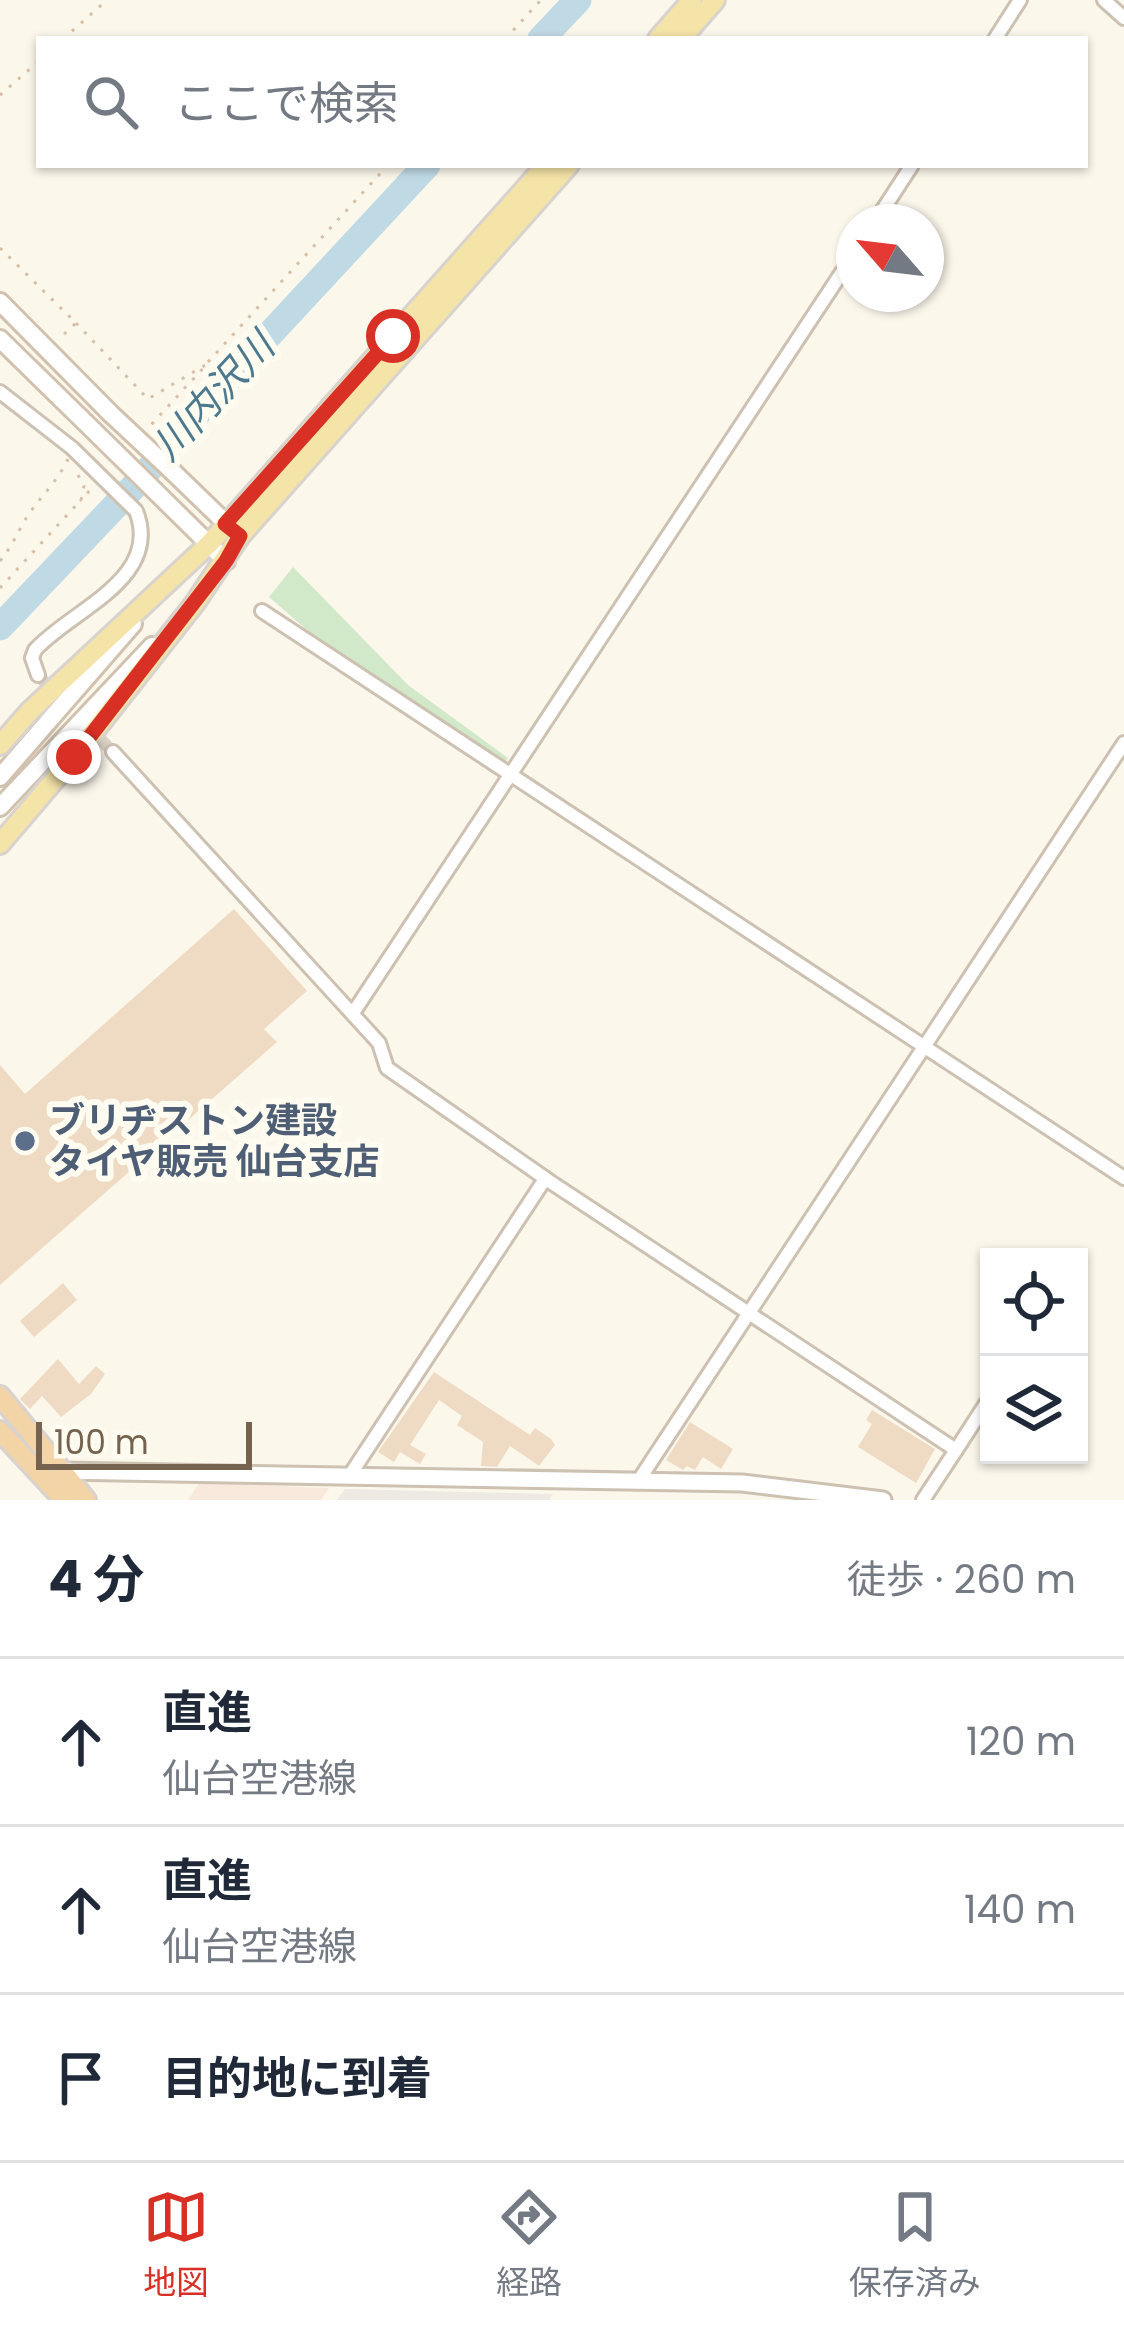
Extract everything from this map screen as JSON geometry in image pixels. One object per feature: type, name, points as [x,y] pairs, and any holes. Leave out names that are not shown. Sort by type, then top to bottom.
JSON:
[{"type":"highway","points":[[0,1396],[86,1500]]},
{"type":"highway","points":[[0,1431],[64,1500]]},
{"type":"main road","points":[[661,36],[692,0]]},
{"type":"main road","points":[[684,36],[715,0]]},
{"type":"main road","points":[[0,844],[195,603],[226,561],[233,530],[543,168]]},
{"type":"main road","points":[[0,745],[30,711],[208,544],[233,530],[566,168]]},
{"type":"main road","points":[[0,302],[233,530]]},
{"type":"main road","points":[[0,339],[226,561]]},
{"type":"main road","points":[[0,777],[171,581]]},
{"type":"main road","points":[[0,807],[195,603]]},
{"type":"street","points":[[997,36],[1020,0]]},
{"type":"street","points":[[1104,0],[1124,18]]},
{"type":"street","points":[[887,204],[910,168]]},
{"type":"street","points":[[353,1013],[836,281]]},
{"type":"street","points":[[0,392],[136,511],[142,535],[134,563],[123,579],[34,650],[38,675]]},
{"type":"street","points":[[262,610],[1124,1178]]},
{"type":"street","points":[[639,1480],[1124,742]]},
{"type":"street","points":[[112,752],[379,1042],[387,1068],[545,1179],[956,1450]]},
{"type":"street","points":[[350,1475],[545,1179]]},
{"type":"street","points":[[923,1500],[980,1413]]},
{"type":"street","points":[[61,1471],[742,1483],[883,1500]]},
{"type":"path","points":[[66,36],[107,0]]},
{"type":"path","points":[[508,36],[541,0]]},
{"type":"path","points":[[0,95],[36,64]]},
{"type":"path","points":[[207,364],[385,168]]},
{"type":"path","points":[[0,248],[76,323],[61,337]]},
{"type":"path","points":[[0,561],[60,476],[70,453]]},
{"type":"path","points":[[0,588],[81,500]]},
{"type":"shaded area","points":[[199,1483],[329,1488],[321,1500],[188,1500]]},
{"type":"shaded area","points":[[345,1489],[553,1494],[549,1500],[337,1500]]},
{"type":"green space","points":[[293,567],[408,685],[508,758],[505,763],[322,643],[269,597]]},
{"type":"building","points":[[234,909],[307,991],[264,1029],[277,1042],[0,1285],[0,1065],[25,1094]]},
{"type":"building","points":[[63,1283],[77,1300],[34,1337],[20,1321]]},
{"type":"building","points":[[58,1359],[79,1384],[96,1366],[105,1374],[91,1394],[61,1417],[42,1396],[30,1409],[20,1399]]},
{"type":"building","points":[[434,1372],[530,1435],[535,1428],[555,1445],[539,1466],[510,1446],[497,1467],[481,1466],[483,1442],[457,1425],[462,1416],[439,1400],[410,1445],[426,1454],[420,1464],[400,1452],[394,1462],[378,1452]]},
{"type":"building","points":[[872,1410],[935,1449],[916,1483],[858,1447],[872,1424],[866,1420]]},
{"type":"building","points":[[690,1422],[733,1449],[721,1469],[703,1457],[695,1470],[687,1466],[683,1470],[666,1460]]},
{"type":"waterway","name":"川内沢川","points":[[544,36],[578,0]]},
{"type":"waterway","name":"川内沢川","points":[[0,627],[424,168]]},
{"type":"tunnel","points":[[38,675],[113,752]]},
{"type":"place","name":"ブリヂストン建設 タイヤ販売 仙台支店","points":[[25,1141]]},
{"type":"route","points":[[74,757],[226,561],[240,536],[225,524],[393,336]]}]
